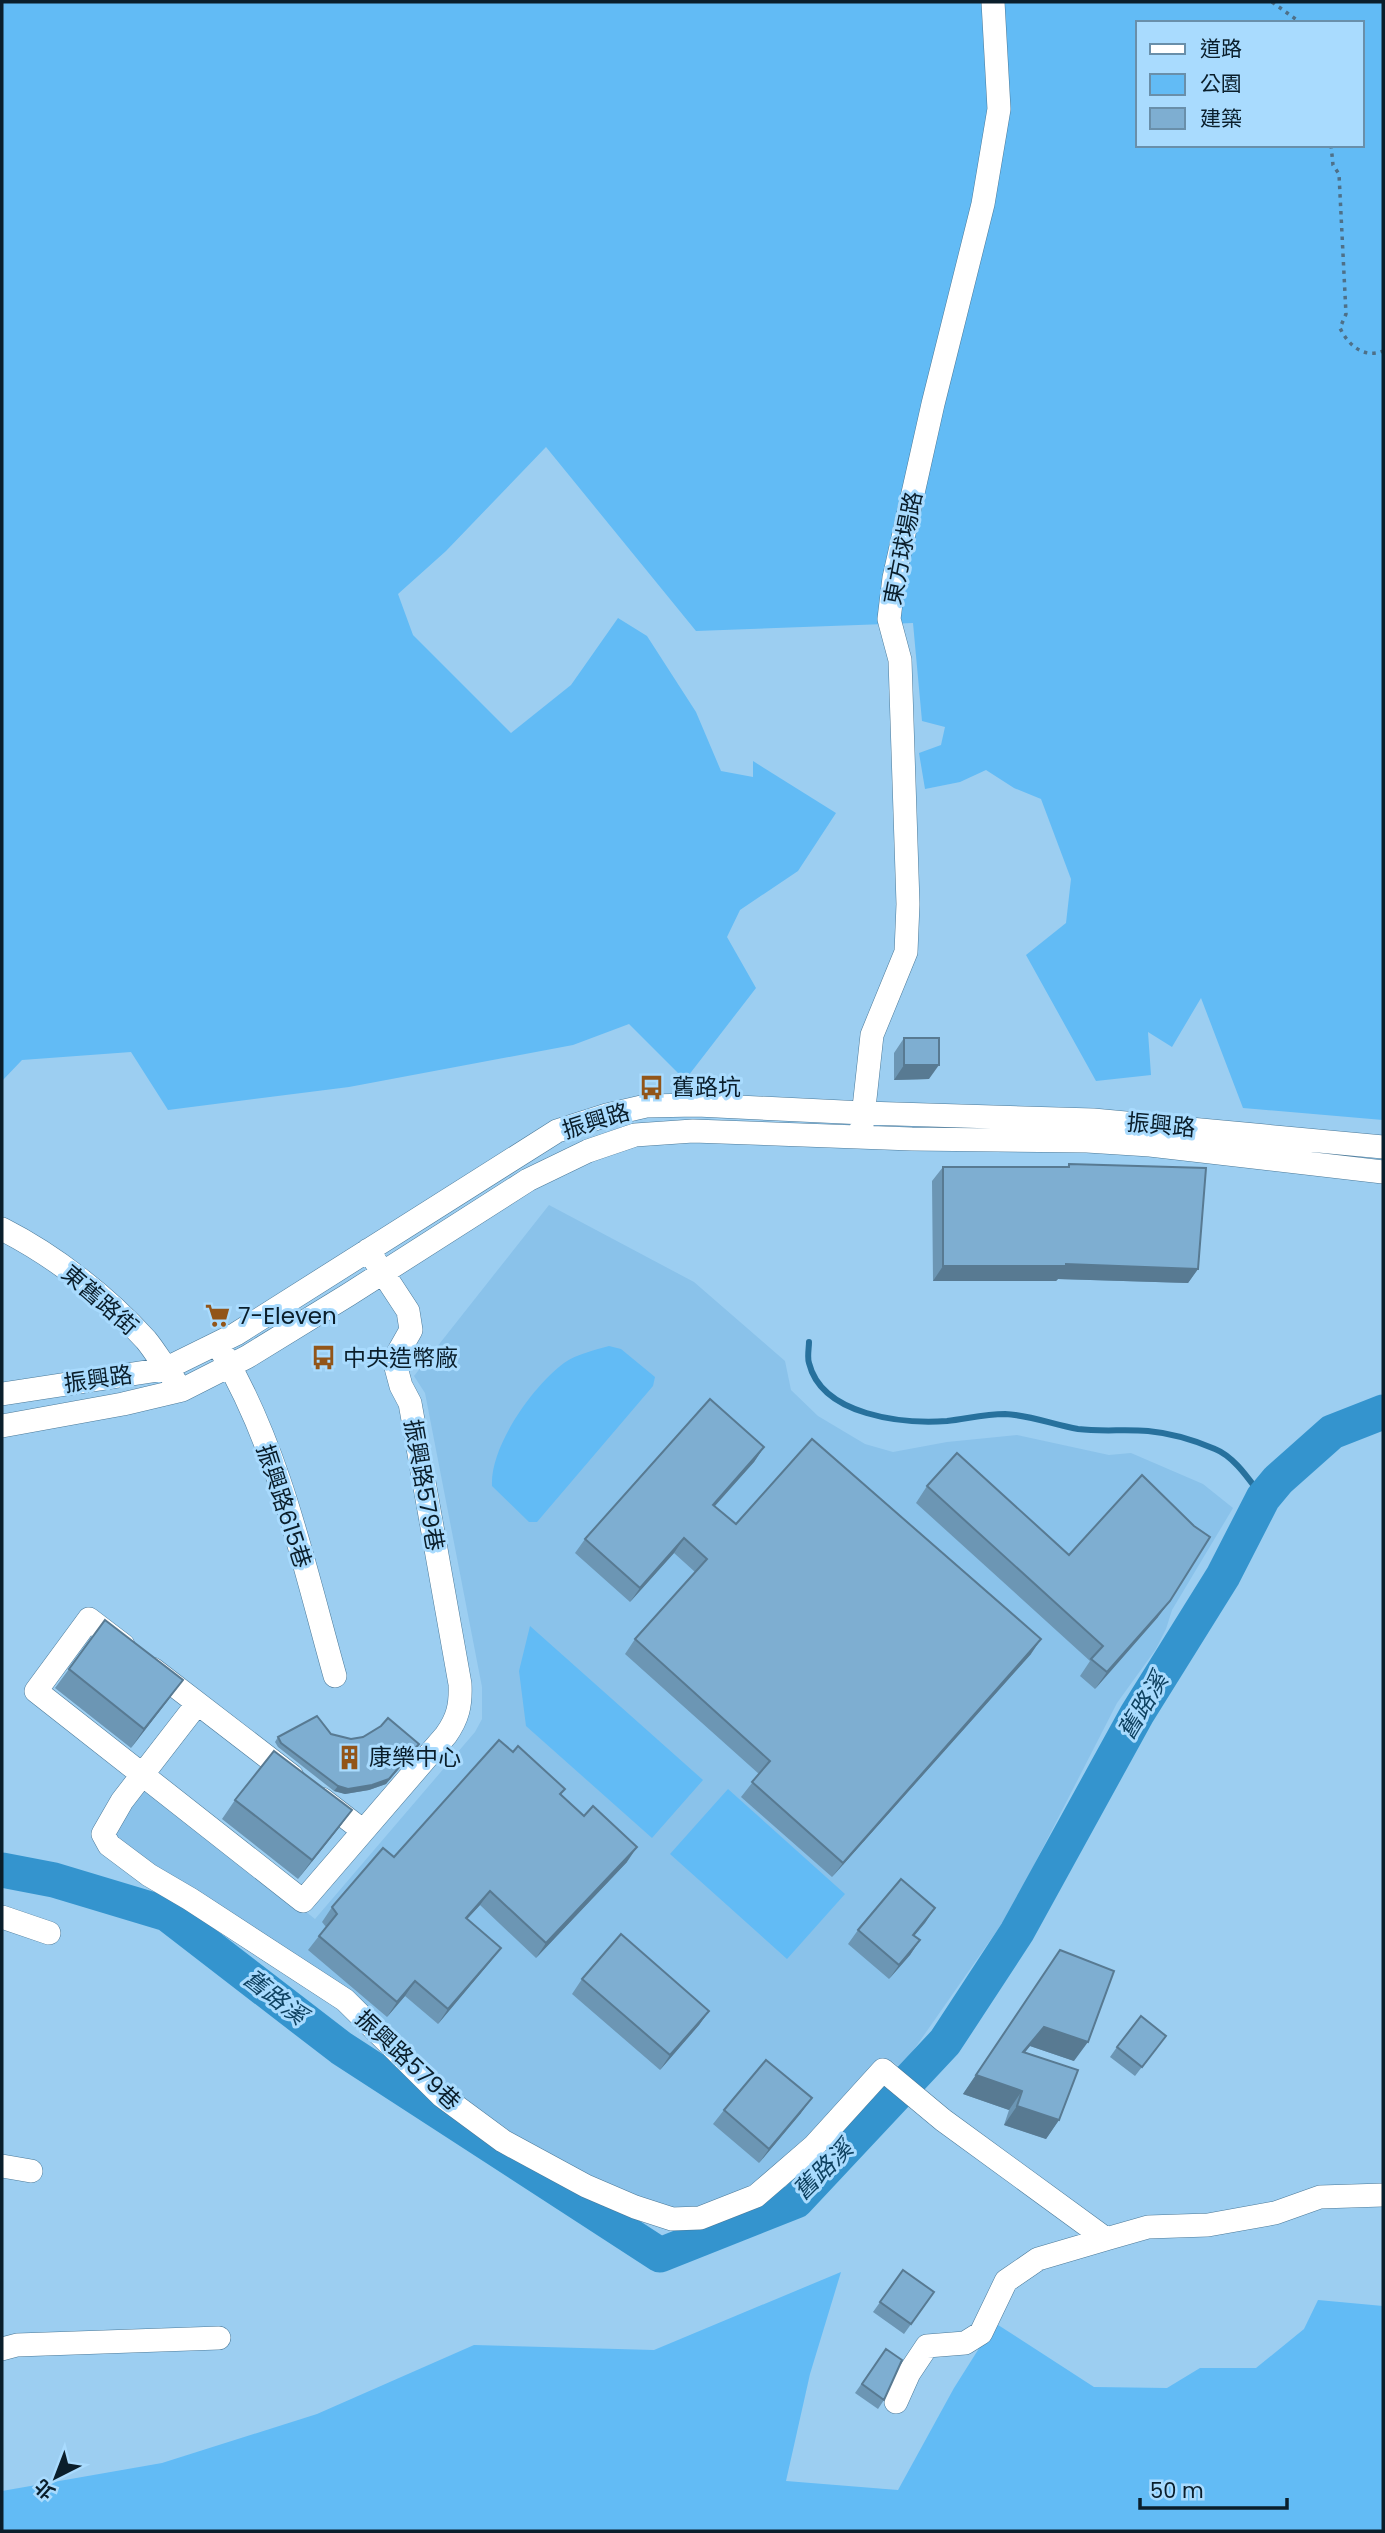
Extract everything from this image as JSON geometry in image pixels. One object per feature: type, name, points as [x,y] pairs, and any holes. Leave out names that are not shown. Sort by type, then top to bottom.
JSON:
[{"type":"street","name":"東方球場路","points":[[860,1136],[872,1035],[906,952],[908,904],[900,660],[889,619],[890,605],[930,418],[983,204],[999,109],[993,2]]},
{"type":"street","name":"振興路","points":[[2,1394],[165,1369],[236,1334],[556,1132],[607,1115],[646,1106],[697,1105],[1093,1120],[1383,1147]]},
{"type":"street","name":"振興路","points":[[2,1426],[123,1404],[182,1390],[230,1366],[383,1274],[528,1180],[588,1151],[635,1135],[692,1131],[1137,1144],[1383,1172]]},
{"type":"street","name":"東舊路街","points":[[2,1229],[29,1243],[61,1266],[123,1316],[148,1343],[182,1390]]},
{"type":"street","name":"振興路579巷","points":[[362,1830],[89,1619],[36,1691],[303,1901],[446,1735],[457,1719],[461,1701],[410,1403],[401,1386],[394,1360],[411,1330],[408,1311],[368,1250]]},
{"type":"street","name":"振興路615巷","points":[[217,1343],[248,1402],[282,1487],[335,1676]]},
{"type":"street","name":"振興路579巷","points":[[197,1704],[122,1801],[103,1834],[109,1845],[149,1875],[345,2000],[442,2096],[503,2141],[586,2186],[635,2207],[672,2218],[700,2218],[756,2196],[814,2146],[883,2070],[943,2120],[1106,2239]]},
{"type":"street","points":[[2,1917],[49,1933]]},
{"type":"street","points":[[2,2166],[32,2171]]},
{"type":"street","points":[[896,2402],[909,2373],[928,2346],[965,2343],[981,2333],[1006,2281],[1038,2259],[1148,2227],[1208,2225],[1262,2215],[1320,2197],[1383,2194]]},
{"type":"street","points":[[2,2349],[17,2345],[219,2338]]},
{"type":"path","points":[[1272,2],[1298,21]]},
{"type":"path","points":[[1331,147],[1333,165],[1339,174],[1341,202],[1346,314],[1340,328],[1345,339],[1355,348],[1365,352],[1383,351]]},
{"type":"shaded area","name":"中央造幣廠","points":[[549,1205],[694,1282],[785,1361],[791,1390],[818,1416],[865,1444],[893,1452],[947,1442],[1017,1435],[1109,1455],[1131,1453],[1203,1484],[1233,1508],[1172,1610],[1156,1649],[1117,1703],[1010,1912],[901,2068],[892,2061],[821,2148],[733,2204],[650,2211],[450,2104],[403,2052],[162,1878],[110,1831],[145,1783],[315,1919],[475,1732],[482,1719],[482,1687],[425,1393],[414,1376]]},
{"type":"green space","points":[[2,2],[1383,2],[1383,1120],[1243,1108],[1201,998],[1172,1047],[1148,1032],[1151,1075],[1096,1081],[1026,955],[1066,923],[1071,879],[1041,799],[1014,788],[986,770],[960,782],[925,789],[919,753],[941,745],[945,727],[922,721],[913,623],[696,631],[546,447],[446,551],[398,594],[413,635],[511,733],[571,685],[618,618],[647,636],[696,712],[721,771],[753,777],[753,761],[836,813],[798,871],[740,910],[727,937],[756,988],[685,1080],[629,1024],[573,1045],[349,1087],[168,1110],[131,1052],[22,1060],[2,1081]]},
{"type":"green space","points":[[609,1346],[621,1349],[655,1377],[653,1386],[537,1522],[529,1522],[492,1486],[498,1453],[527,1401],[552,1373],[575,1357]]},
{"type":"green space","points":[[530,1626],[703,1780],[652,1838],[526,1726],[519,1671]]},
{"type":"green space","points":[[728,1789],[845,1894],[787,1959],[670,1854]]},
{"type":"green space","points":[[841,2272],[810,2374],[786,2481],[898,2490],[954,2388],[995,2323],[1094,2387],[1167,2388],[1200,2368],[1256,2368],[1304,2329],[1318,2300],[1383,2306],[1383,2531],[2,2531],[2,2491],[162,2463],[317,2414],[474,2345],[654,2350]]},
{"type":"building","points":[[904,1038],[939,1038],[939,1065],[904,1065]]},
{"type":"building","points":[[1069,1164],[1206,1168],[1198,1269],[1066,1264],[943,1266],[943,1167],[1069,1167]]},
{"type":"building","points":[[710,1399],[764,1447],[713,1505],[736,1524],[812,1439],[1041,1639],[843,1863],[752,1782],[770,1761],[635,1639],[707,1559],[684,1538],[640,1588],[585,1539]]},
{"type":"building","points":[[957,1453],[1069,1555],[1142,1475],[1194,1526],[1210,1537],[1170,1601],[1107,1672],[1091,1659],[1103,1646],[927,1486]]},
{"type":"building","points":[[105,1620],[183,1680],[144,1729],[69,1669]]},
{"type":"building","name":"康樂中心","points":[[317,1716],[331,1734],[351,1739],[363,1737],[381,1726],[388,1718],[419,1744],[389,1779],[348,1789],[338,1786],[281,1743],[278,1737]]},
{"type":"building","points":[[499,1740],[513,1752],[518,1746],[565,1789],[560,1794],[584,1816],[593,1806],[637,1847],[546,1943],[490,1891],[466,1918],[501,1948],[448,2009],[415,1981],[397,2002],[319,1936],[337,1914],[332,1907],[383,1848],[394,1857]]},
{"type":"building","points":[[274,1751],[352,1810],[312,1860],[235,1800]]},
{"type":"building","points":[[901,1879],[935,1908],[913,1935],[920,1940],[899,1965],[858,1930]]},
{"type":"building","points":[[621,1934],[709,2011],[670,2055],[582,1979]]},
{"type":"building","points":[[1060,1950],[1114,1971],[1088,2042],[1044,2027],[1023,2052],[1078,2070],[1059,2120],[1017,2106],[1022,2091],[976,2075]]},
{"type":"building","points":[[1141,2016],[1166,2036],[1142,2067],[1117,2047]]},
{"type":"building","points":[[766,2060],[812,2098],[769,2149],[724,2110]]},
{"type":"building","points":[[903,2270],[934,2292],[911,2324],[880,2302]]},
{"type":"building","points":[[886,2349],[902,2360],[884,2400],[862,2384]]},
{"type":"waterway","points":[[809,1342],[808,1361],[817,1381],[830,1395],[866,1413],[929,1422],[1005,1414],[1078,1429],[1148,1431],[1173,1435],[1222,1453],[1242,1470],[1263,1498]]},
{"type":"waterway","name":"舊路溪","points":[[2,1870],[54,1880],[167,1914],[341,2048],[660,2255],[796,2201],[945,2042],[1017,1932],[1137,1714],[1223,1576],[1263,1498],[1278,1480],[1332,1432],[1383,1412]]},
{"type":"place","name":"舊路坑","points":[[652,1087]]},
{"type":"place","name":"7-Eleven","points":[[218,1316]]},
{"type":"place","name":"中央造幣廠","points":[[323,1358]]},
{"type":"place","name":"康樂中心","points":[[349,1757]]}]
